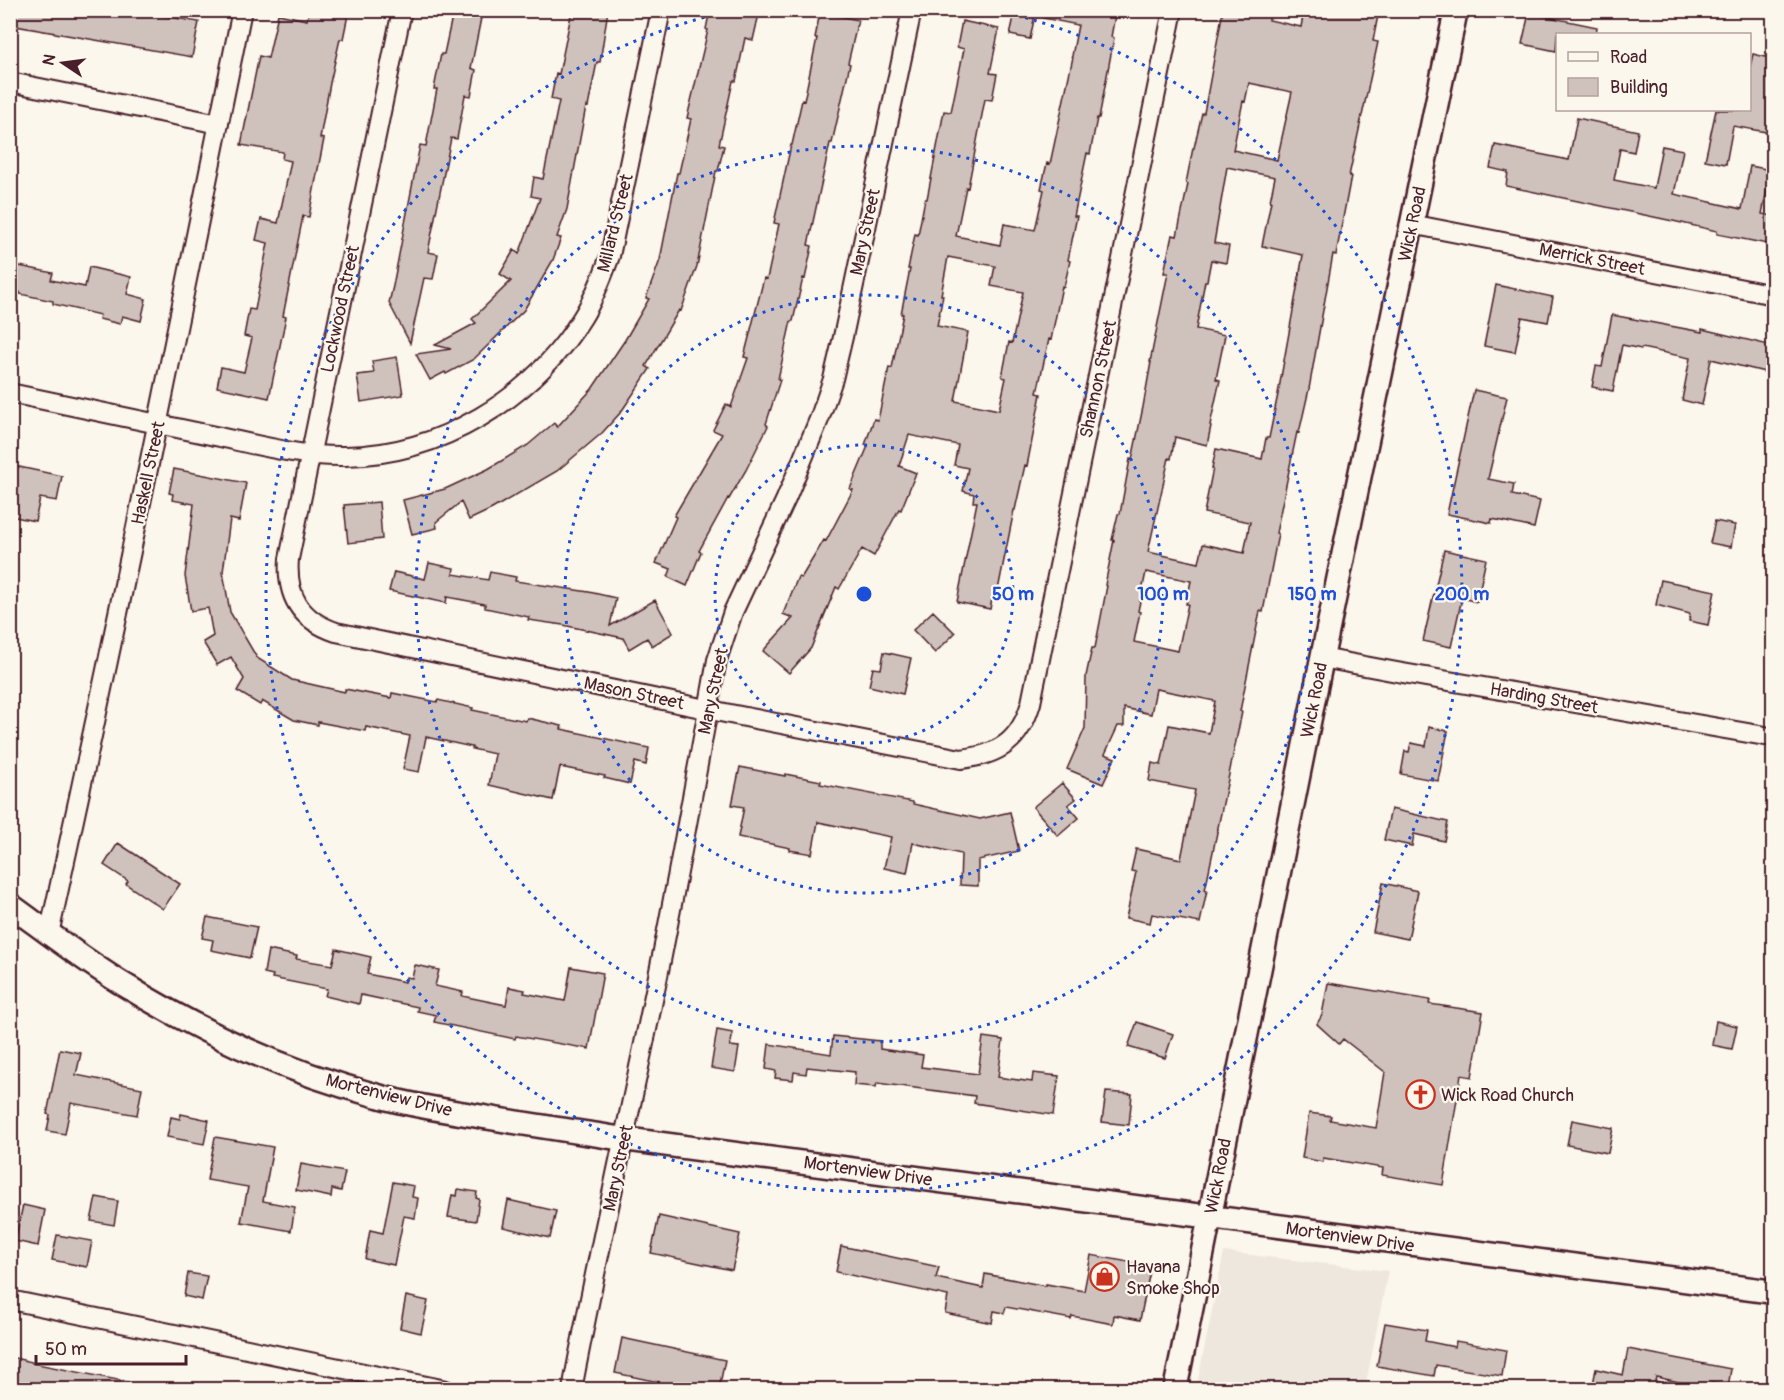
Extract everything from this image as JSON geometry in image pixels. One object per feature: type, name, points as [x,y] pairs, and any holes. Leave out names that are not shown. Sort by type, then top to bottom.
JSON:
[{"type":"street","name":"Haskell Street","points":[[49,934],[158,424],[242,10]]},
{"type":"street","name":"Lockwood Street","points":[[299,606],[289,585],[289,559],[402,10]]},
{"type":"street","name":"Millard Street","points":[[158,424],[289,451],[345,456],[389,451],[430,441],[465,426],[501,404],[534,378],[562,346],[582,318],[610,256],[661,10]]},
{"type":"street","name":"Mary Street","points":[[572,1389],[592,1281],[658,973],[717,660],[733,612],[786,499],[820,417],[832,379],[846,325],[912,10]]},
{"type":"street","name":"Shannon Street","points":[[1009,741],[1022,726],[1031,703],[1173,10]]},
{"type":"street","name":"Wick Road","points":[[1175,1389],[1322,658],[1456,10]]},
{"type":"street","points":[[10,82],[219,124]]},
{"type":"street","name":"Merrick Street","points":[[1412,224],[1773,295]]},
{"type":"street","points":[[10,393],[158,424]]},
{"type":"street","name":"Mason Street","points":[[299,606],[315,623],[336,632],[955,759],[981,757],[996,751],[1009,741]]},
{"type":"street","name":"Harding Street","points":[[1322,658],[1765,736]]},
{"type":"street","name":"Mortenview Drive","points":[[10,905],[118,981],[190,1022],[254,1052],[324,1080],[379,1097],[431,1108],[624,1139],[1773,1292]]},
{"type":"street","points":[[10,1300],[446,1389]]},
{"type":"shaded area","points":[[1224,1252],[1388,1271],[1365,1389],[1196,1389]]},
{"type":"building","points":[[10,10],[134,11],[199,22],[192,57],[10,25]]},
{"type":"building","points":[[309,10],[349,10],[330,83],[320,138],[324,139],[309,217],[303,216],[283,316],[286,317],[269,398],[217,387],[221,367],[244,372],[252,338],[244,336],[249,309],[255,310],[268,243],[256,240],[261,219],[278,223],[291,161],[282,159],[283,152],[241,145],[259,56],[268,58],[278,14],[307,20]]},
{"type":"building","points":[[572,10],[608,10],[600,62],[597,62],[588,107],[586,106],[567,209],[557,237],[561,238],[553,260],[524,310],[474,359],[430,380],[416,354],[451,349],[435,345],[476,323],[472,319],[511,281],[500,274],[514,250],[519,254],[540,198],[531,196],[534,177],[543,179],[559,101],[551,99],[556,73],[559,74]]},
{"type":"building","points":[[710,10],[743,10],[759,14],[753,40],[745,38],[736,81],[733,81],[719,145],[724,146],[718,171],[716,171],[697,266],[681,311],[679,310],[646,366],[650,369],[621,412],[602,433],[557,471],[469,520],[461,502],[436,522],[437,528],[412,534],[403,500],[445,489],[488,469],[528,445],[554,423],[557,427],[592,389],[649,299],[646,298],[660,260],[677,173],[679,173],[691,119],[687,118],[708,30],[706,29]]},
{"type":"building","points":[[1019,10],[1036,10],[1030,39],[1010,35],[1014,17],[1018,17]]},
{"type":"building","points":[[1044,10],[1116,10],[1111,37],[1114,38],[1099,118],[1097,118],[1090,154],[1087,153],[1074,216],[1077,216],[1068,260],[1070,261],[1037,393],[1041,394],[1027,466],[1025,465],[1014,510],[996,600],[992,599],[990,609],[957,602],[977,502],[973,502],[974,494],[963,491],[968,468],[954,465],[958,445],[909,435],[899,466],[916,473],[901,510],[899,509],[874,556],[862,549],[839,589],[836,587],[811,648],[789,673],[763,651],[793,618],[783,614],[798,577],[801,578],[824,540],[826,541],[853,490],[850,489],[868,446],[865,445],[874,419],[878,420],[889,367],[892,368],[915,234],[918,235],[925,199],[927,199],[944,111],[951,112],[964,49],[957,47],[962,21],[999,29],[990,73],[997,74],[992,100],[985,99],[956,236],[1000,245],[1004,224],[1035,230],[1044,190],[1041,189],[1047,163],[1050,164],[1073,57],[1078,25],[1043,18]],"holes":[[[948,257],[995,266],[991,286],[1023,292],[1012,343],[1009,342],[1002,377],[1006,378],[999,410],[955,401],[968,332],[937,326]]]},
{"type":"building","points":[[1223,10],[1270,10],[1269,20],[1301,27],[1304,10],[1379,10],[1373,41],[1378,42],[1349,176],[1351,176],[1336,255],[1333,254],[1309,389],[1299,433],[1297,432],[1276,533],[1278,534],[1263,612],[1260,611],[1200,923],[1152,914],[1150,923],[1126,918],[1136,872],[1131,871],[1136,849],[1181,859],[1195,790],[1149,781],[1152,763],[1161,765],[1169,725],[1209,733],[1215,701],[1156,689],[1151,714],[1124,708],[1124,726],[1118,726],[1105,754],[1115,758],[1103,784],[1067,769],[1085,728],[1086,676],[1092,648],[1095,648],[1107,586],[1105,585],[1114,540],[1112,540],[1118,514],[1120,514],[1143,407],[1168,273],[1164,273],[1172,235],[1177,236],[1193,148],[1202,113],[1204,113]],"holes":[[[1249,83],[1292,92],[1277,160],[1233,150]],[[1227,167],[1275,177],[1262,246],[1303,255],[1278,394],[1262,459],[1216,449],[1204,513],[1250,522],[1244,553],[1203,544],[1199,563],[1148,552],[1175,437],[1207,445],[1220,380],[1216,379],[1225,335],[1196,329],[1211,260],[1226,263],[1229,246],[1214,243]],[[1146,572],[1191,581],[1178,651],[1134,642],[1140,612],[1138,611]]]},
{"type":"building","points":[[453,12],[481,18],[471,68],[476,70],[471,96],[465,95],[457,139],[451,138],[428,252],[438,254],[433,279],[424,278],[410,343],[389,303],[420,145],[426,146],[441,54],[444,54]]},
{"type":"building","points":[[820,12],[858,20],[808,245],[812,246],[805,279],[803,278],[793,321],[791,321],[778,379],[780,380],[766,424],[768,426],[746,470],[699,551],[701,552],[687,586],[668,577],[671,569],[656,563],[676,517],[674,516],[722,434],[713,430],[726,404],[731,407],[748,358],[744,357],[764,278],[767,279],[779,224],[774,223],[802,100],[804,101]]},
{"type":"building","points":[[1529,13],[1597,27],[1596,33],[1556,33],[1556,51],[1522,44]]},
{"type":"building","points":[[1753,54],[1770,58],[1769,62],[1773,63],[1772,133],[1733,126],[1726,164],[1705,160],[1716,111],[1751,111]]},
{"type":"building","points":[[1577,118],[1638,131],[1634,152],[1620,149],[1614,180],[1654,188],[1662,146],[1683,150],[1674,194],[1742,209],[1750,166],[1771,170],[1762,214],[1773,216],[1773,245],[1717,234],[1717,231],[1673,221],[1506,186],[1508,172],[1490,168],[1495,145],[1569,160]]},
{"type":"building","points":[[10,264],[53,273],[51,280],[85,287],[89,267],[131,277],[127,294],[146,299],[141,321],[122,316],[120,324],[99,319],[100,315],[53,304],[53,301],[10,290]]},
{"type":"building","points":[[1496,285],[1553,297],[1548,322],[1522,317],[1515,352],[1484,346]]},
{"type":"building","points":[[1612,315],[1702,332],[1702,329],[1773,346],[1773,374],[1711,359],[1702,405],[1682,400],[1690,358],[1622,345],[1613,391],[1592,387],[1596,366],[1602,367]]},
{"type":"building","points":[[397,357],[403,395],[361,402],[357,375],[374,373],[372,361]]},
{"type":"building","points":[[1474,390],[1507,397],[1488,479],[1514,484],[1512,495],[1540,501],[1534,528],[1492,519],[1491,523],[1447,514]]},
{"type":"building","points":[[10,465],[62,476],[57,501],[40,498],[35,521],[10,516]]},
{"type":"building","points":[[174,469],[246,483],[239,521],[230,519],[223,572],[230,612],[257,658],[292,680],[345,692],[345,689],[391,698],[392,693],[437,702],[438,700],[473,708],[472,710],[562,726],[561,729],[649,748],[646,765],[635,762],[630,784],[604,778],[605,776],[560,767],[553,800],[489,785],[495,754],[426,737],[419,772],[403,769],[410,736],[366,727],[365,731],[294,720],[262,701],[260,705],[237,691],[244,679],[231,657],[217,665],[203,642],[213,636],[208,608],[191,611],[185,576],[194,504],[172,500],[173,494],[169,493]]},
{"type":"building","points":[[379,502],[382,539],[348,543],[344,505]]},
{"type":"building","points":[[1715,521],[1735,525],[1731,547],[1710,543]]},
{"type":"building","points":[[1444,550],[1486,559],[1477,602],[1462,598],[1451,647],[1423,641]]},
{"type":"building","points":[[429,563],[454,568],[453,574],[488,580],[490,572],[516,577],[515,581],[616,598],[610,626],[655,600],[673,633],[652,646],[647,638],[629,649],[623,638],[528,620],[529,617],[485,608],[485,604],[447,597],[446,603],[389,591],[394,572],[425,579]]},
{"type":"building","points":[[1661,580],[1715,591],[1708,625],[1689,621],[1690,614],[1656,605]]},
{"type":"building","points":[[933,611],[955,633],[935,653],[913,630]]},
{"type":"building","points":[[884,652],[911,658],[903,694],[869,686],[873,668],[881,669]]},
{"type":"building","points":[[1429,727],[1448,731],[1438,781],[1401,774],[1405,751],[1409,752],[1411,743],[1426,746]]},
{"type":"building","points":[[740,767],[821,781],[820,784],[913,802],[913,804],[980,819],[1010,812],[1019,851],[978,860],[978,886],[960,885],[961,854],[913,843],[907,873],[884,868],[891,837],[818,822],[812,854],[738,837],[744,807],[732,805]]},
{"type":"building","points":[[1062,783],[1076,799],[1068,805],[1079,818],[1058,836],[1033,807]]},
{"type":"building","points":[[1391,809],[1448,822],[1444,841],[1414,834],[1412,846],[1384,840]]},
{"type":"building","points":[[118,843],[180,884],[163,909],[126,884],[128,881],[104,865]]},
{"type":"building","points":[[1383,883],[1418,891],[1408,939],[1373,932]]},
{"type":"building","points":[[207,917],[257,927],[250,958],[211,950],[213,940],[202,938]]},
{"type":"building","points":[[336,949],[371,957],[367,974],[405,982],[406,977],[412,978],[415,965],[439,970],[435,986],[463,992],[462,996],[506,1005],[509,987],[525,990],[524,993],[565,1001],[571,967],[603,973],[589,1049],[516,1036],[515,1039],[434,1022],[436,1015],[417,1011],[418,1007],[361,995],[359,1004],[325,996],[327,989],[272,978],[273,975],[264,973],[268,950],[297,956],[296,959],[332,965]]},
{"type":"building","name":"Wick Road Church","points":[[1328,983],[1430,1000],[1429,1004],[1483,1012],[1472,1077],[1461,1075],[1443,1185],[1382,1175],[1383,1168],[1323,1158],[1323,1162],[1302,1158],[1309,1113],[1331,1116],[1330,1120],[1376,1128],[1385,1072],[1343,1039],[1339,1044],[1317,1024],[1322,1015]]},
{"type":"building","points":[[1716,1021],[1737,1026],[1732,1049],[1712,1045]]},
{"type":"building","points":[[1137,1022],[1173,1034],[1165,1058],[1128,1047]]},
{"type":"building","points":[[717,1030],[733,1033],[730,1046],[739,1047],[735,1072],[711,1068]]},
{"type":"building","points":[[833,1036],[880,1041],[880,1049],[923,1055],[921,1067],[978,1074],[983,1037],[1003,1040],[998,1077],[1032,1082],[1033,1073],[1059,1076],[1053,1115],[974,1103],[975,1096],[877,1083],[876,1087],[854,1085],[855,1072],[807,1067],[806,1074],[794,1072],[793,1080],[775,1078],[776,1071],[766,1069],[769,1044],[831,1054]]},
{"type":"building","points":[[60,1049],[81,1053],[76,1075],[142,1088],[137,1115],[71,1103],[65,1134],[47,1131],[50,1115],[47,1114]]},
{"type":"building","points":[[1106,1092],[1132,1094],[1129,1125],[1102,1122]]},
{"type":"building","points":[[181,1114],[209,1120],[204,1144],[167,1137],[171,1117],[180,1119]]},
{"type":"building","points":[[1572,1120],[1613,1128],[1608,1153],[1567,1145]]},
{"type":"building","points":[[215,1137],[273,1147],[263,1201],[295,1207],[291,1231],[241,1222],[248,1187],[207,1180]]},
{"type":"building","points":[[301,1164],[345,1172],[341,1191],[332,1189],[331,1197],[296,1190]]},
{"type":"building","points":[[393,1182],[414,1186],[412,1197],[418,1198],[415,1218],[404,1216],[394,1265],[365,1259],[370,1230],[383,1233]]},
{"type":"building","points":[[458,1189],[477,1192],[476,1198],[479,1199],[476,1221],[448,1217],[452,1195],[457,1196]]},
{"type":"building","points":[[96,1197],[118,1201],[114,1225],[91,1221]]},
{"type":"building","points":[[508,1200],[556,1211],[550,1238],[503,1227]]},
{"type":"building","points":[[23,1205],[45,1210],[38,1246],[15,1241]]},
{"type":"building","points":[[659,1216],[740,1234],[732,1270],[651,1253]]},
{"type":"building","points":[[57,1235],[92,1241],[87,1267],[52,1260]]},
{"type":"building","points":[[841,1246],[939,1267],[936,1278],[983,1288],[985,1274],[1084,1291],[1091,1255],[1151,1266],[1140,1320],[1114,1315],[1113,1324],[1006,1307],[1004,1313],[994,1311],[992,1323],[945,1313],[948,1296],[836,1272]]},
{"type":"building","points":[[188,1273],[207,1276],[202,1300],[184,1296]]},
{"type":"building","points":[[406,1296],[428,1301],[421,1333],[400,1328]]},
{"type":"building","points":[[1385,1323],[1427,1330],[1425,1341],[1455,1347],[1456,1341],[1506,1350],[1502,1376],[1436,1365],[1434,1376],[1377,1366]]},
{"type":"building","points":[[622,1338],[725,1360],[719,1389],[692,1389],[615,1373]]},
{"type":"building","points":[[1628,1349],[1731,1369],[1728,1387],[1712,1383],[1710,1389],[1656,1377],[1655,1381],[1659,1382],[1658,1389],[1592,1389],[1596,1369],[1623,1375]]},
{"type":"building","points":[[10,1357],[128,1382],[127,1389],[41,1389],[10,1383]]},
{"type":"place","name":"Wick Road Church","points":[[1420,1095]]},
{"type":"place","name":"Havana Smoke Shop","points":[[1105,1277]]}]
